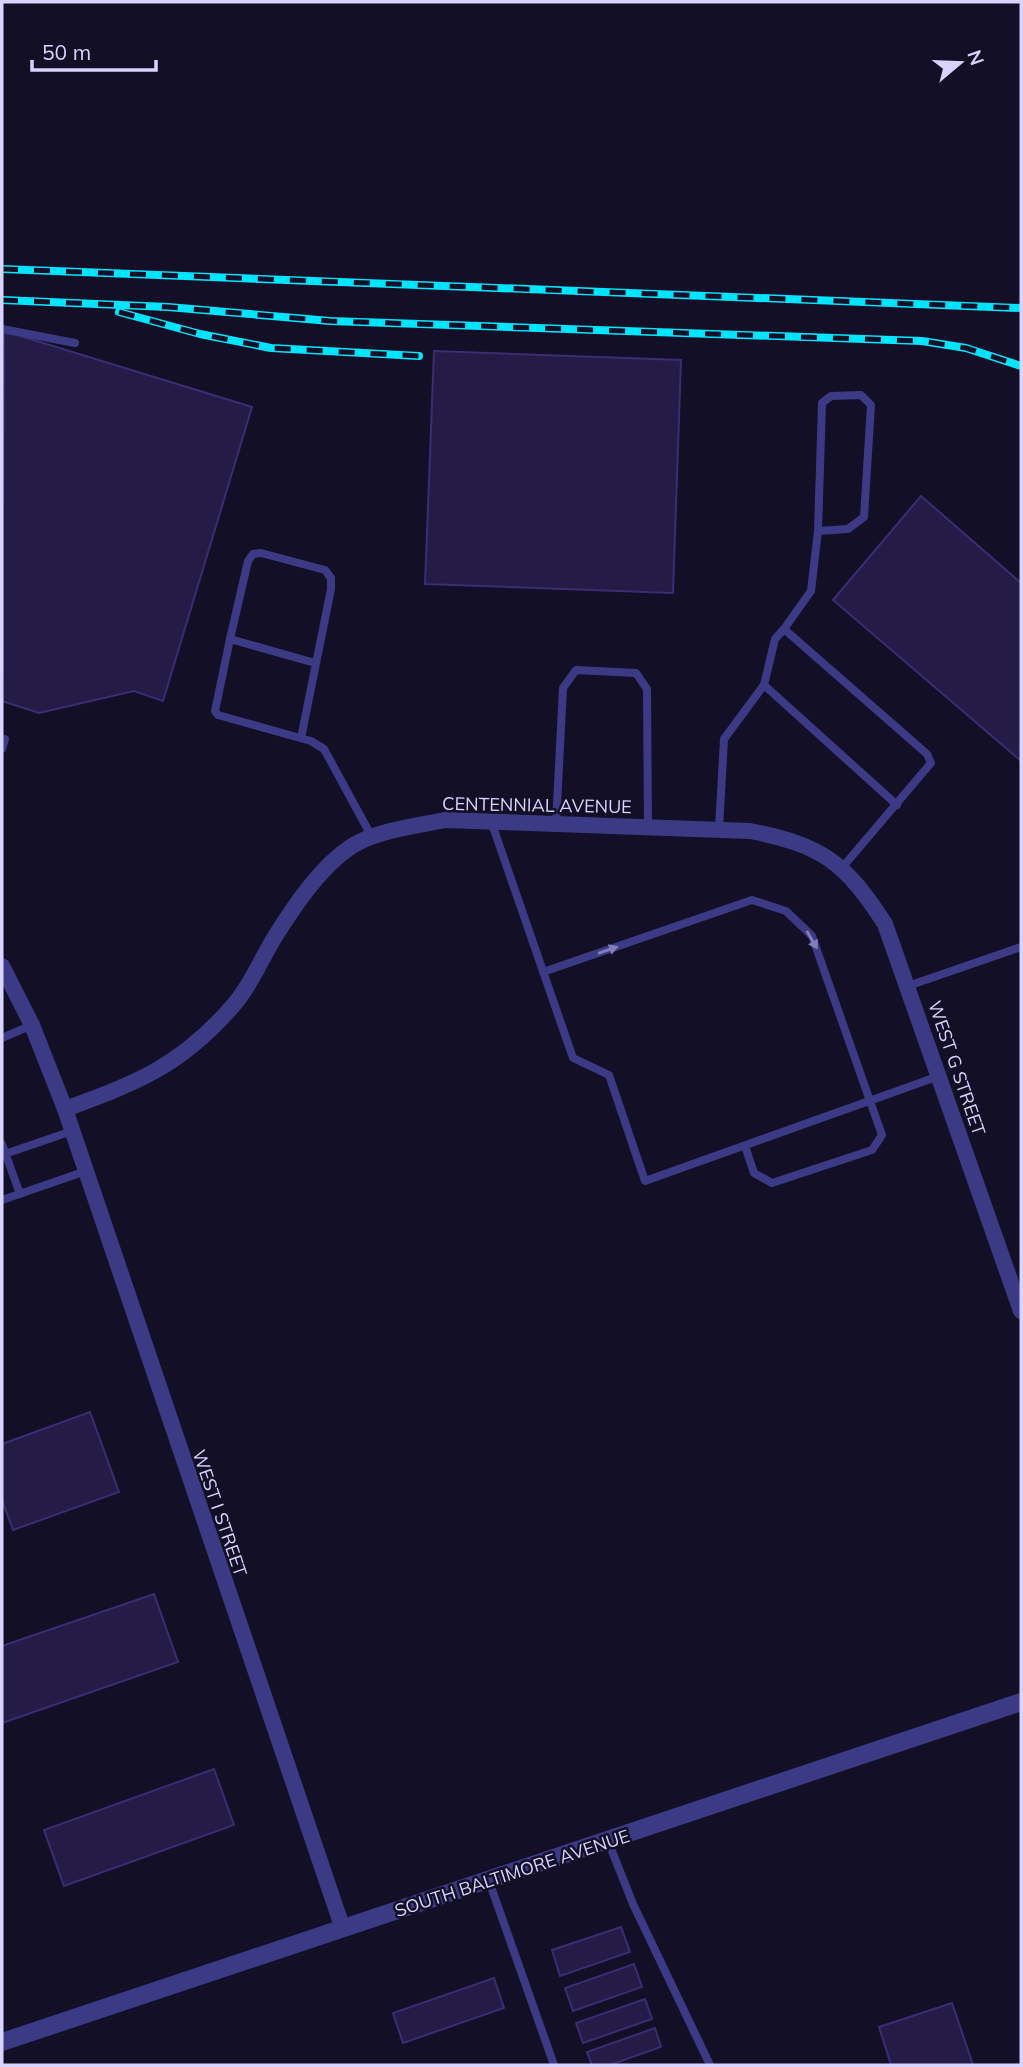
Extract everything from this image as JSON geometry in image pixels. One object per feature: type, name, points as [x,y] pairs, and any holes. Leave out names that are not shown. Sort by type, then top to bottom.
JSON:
[{"type":"street","name":"CENTENNIAL AVENUE","points":[[65,1109],[135,1084],[166,1067],[200,1038],[232,1007],[275,936],[307,892],[353,846],[373,839],[444,820],[719,829],[796,839],[827,856]]},
{"type":"street","name":"WEST G STREET","points":[[827,856],[864,892],[885,924],[1021,1311]]},
{"type":"street","name":"WEST I STREET","points":[[2,966],[32,1025],[65,1109],[343,1929]]},
{"type":"street","name":"SOUTH BALTIMORE AVENUE","points":[[2,2042],[1021,1702]]},
{"type":"lane","points":[[2,329],[75,343]]},
{"type":"lane","points":[[719,829],[724,739],[764,685],[775,639],[811,591],[818,531],[822,403],[831,396],[861,395],[871,405],[863,517],[848,529],[818,531]]},
{"type":"lane","points":[[301,738],[331,578],[325,570],[261,553],[253,554],[248,561],[214,706],[218,715],[301,738],[324,749],[373,839]]},
{"type":"lane","points":[[784,629],[927,754],[931,763],[929,769],[841,869]]},
{"type":"lane","points":[[230,639],[315,663]]},
{"type":"lane","points":[[556,824],[563,688],[576,670],[586,669],[636,673],[647,689],[648,827]]},
{"type":"lane","points":[[764,685],[897,805]]},
{"type":"lane","points":[[2,748],[5,738]]},
{"type":"lane","points":[[491,821],[573,1058],[609,1075],[645,1181],[939,1076]]},
{"type":"lane","points":[[543,972],[752,900],[786,911],[812,936],[882,1135],[872,1150],[772,1183],[754,1173],[745,1146]]},
{"type":"lane","points":[[908,986],[1021,947]]},
{"type":"lane","points":[[2,1038],[32,1025]]},
{"type":"lane","points":[[5,1154],[72,1131]]},
{"type":"lane","points":[[2,1144],[20,1194]]},
{"type":"lane","points":[[2,1200],[86,1171]]},
{"type":"lane","points":[[608,1841],[633,1904],[710,2065]]},
{"type":"lane","points":[[489,1881],[554,2065]]},
{"type":"building","points":[[4,331],[252,407],[163,701],[134,691],[39,713],[2,701]]},
{"type":"building","points":[[434,351],[681,360],[673,593],[425,584]]},
{"type":"building","points":[[921,496],[1021,583],[1021,761],[833,600]]},
{"type":"building","points":[[90,1412],[119,1492],[13,1530],[2,1500],[2,1444]]},
{"type":"building","points":[[154,1594],[178,1662],[2,1723],[2,1646]]},
{"type":"building","points":[[214,1769],[234,1825],[64,1886],[44,1830]]},
{"type":"building","points":[[621,1927],[630,1952],[560,1976],[552,1950]]},
{"type":"building","points":[[634,1964],[642,1987],[573,2011],[565,1988]]},
{"type":"building","points":[[494,1978],[504,2008],[403,2043],[393,2013]]},
{"type":"building","points":[[645,1999],[652,2019],[583,2043],[576,2023]]},
{"type":"building","points":[[952,2003],[973,2065],[891,2065],[879,2027]]},
{"type":"building","points":[[655,2028],[661,2047],[610,2065],[592,2065],[587,2052]]},
{"type":"railway","points":[[2,269],[1021,308]]},
{"type":"railway","points":[[2,300],[168,307],[330,321],[922,341],[966,348],[1021,366]]},
{"type":"railway","points":[[119,312],[200,334],[271,348],[419,356]]}]
